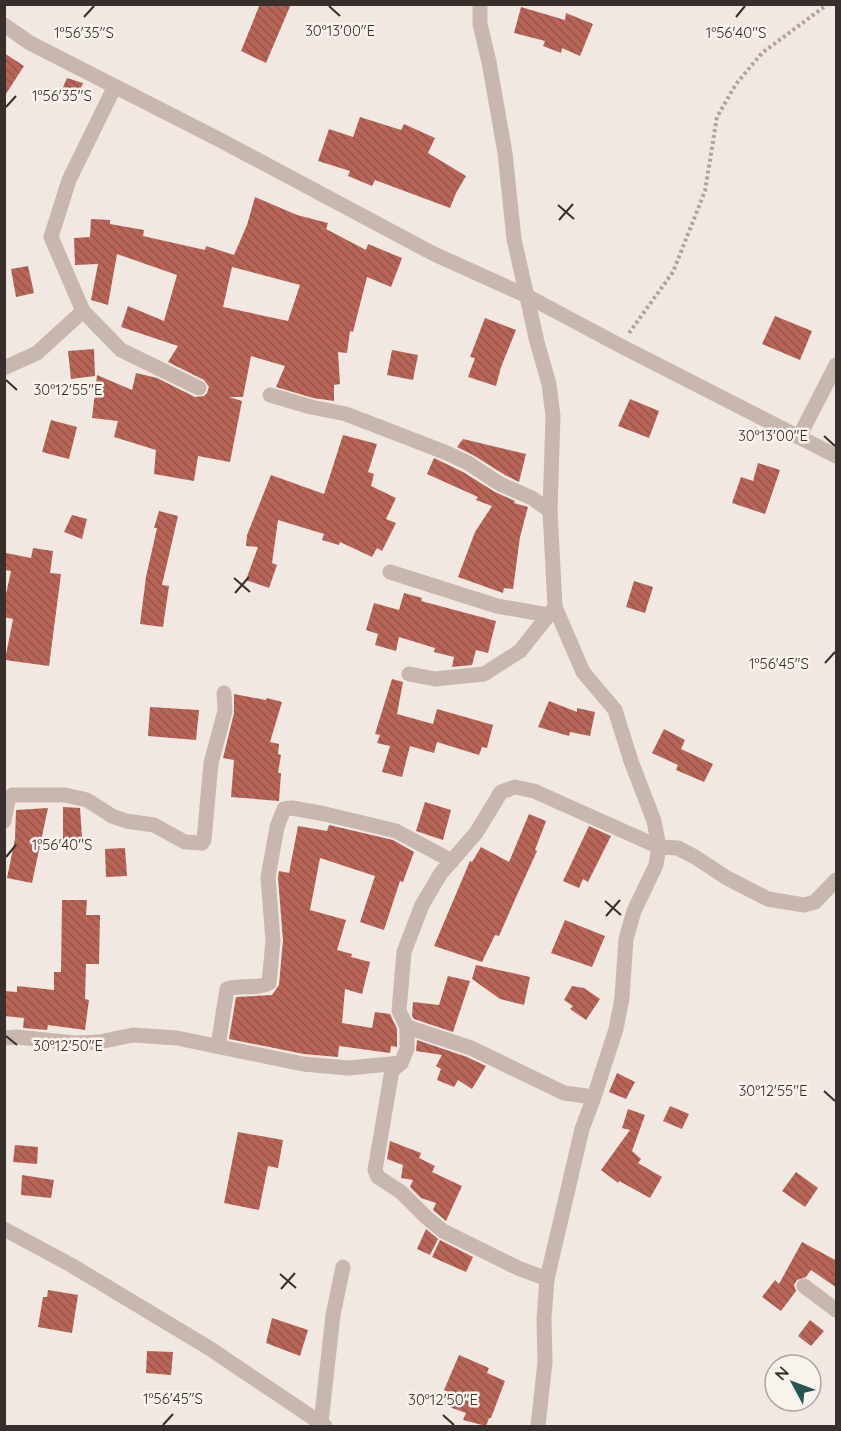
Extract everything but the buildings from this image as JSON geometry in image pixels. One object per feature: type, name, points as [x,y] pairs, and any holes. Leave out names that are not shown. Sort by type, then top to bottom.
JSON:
[{"type":"street","points":[[480,4],[480,24],[505,153],[514,239],[537,342],[549,384],[553,416],[550,511],[551,611],[583,672],[615,710],[631,761],[654,820],[659,847],[656,865],[634,911],[626,939],[622,998],[616,1029],[582,1129],[547,1279],[544,1318],[545,1362],[538,1426]]},
{"type":"street","points":[[4,25],[30,43],[114,88],[220,140],[434,254],[528,296],[837,456]]},
{"type":"street","points":[[114,88],[69,180],[51,237],[82,311],[121,350],[199,388]]},
{"type":"street","points":[[4,368],[37,353],[82,311]]},
{"type":"street","points":[[800,437],[837,365]]},
{"type":"street","points":[[270,395],[346,414],[447,453],[468,463],[500,484],[532,498],[550,511]]},
{"type":"street","points":[[390,572],[497,606],[551,611]]},
{"type":"street","points":[[409,674],[435,680],[484,674],[520,651],[551,611]]},
{"type":"street","points":[[4,821],[8,800],[12,795],[65,795],[87,800],[112,816],[126,821],[154,825],[185,842],[202,843],[207,819],[211,763],[225,711],[224,693]]},
{"type":"street","points":[[547,1279],[518,1268],[443,1231],[401,1192],[378,1177],[375,1170],[392,1070],[401,1063],[407,1049],[407,1026],[399,1011],[404,952],[422,905],[441,873],[476,833],[501,792],[515,787],[534,791],[659,847],[678,848],[695,856],[727,878],[768,899],[804,905],[815,902],[837,880]]},
{"type":"street","points":[[218,1046],[227,989],[262,987],[269,984],[273,941],[268,877],[277,827],[284,809],[292,808],[325,814],[396,831],[452,861]]},
{"type":"street","points":[[407,1026],[471,1048],[564,1093],[594,1097]]},
{"type":"street","points":[[4,1038],[17,1037],[74,1043],[99,1042],[133,1035],[177,1038],[303,1064],[348,1068],[401,1063]]},
{"type":"street","points":[[4,1229],[71,1265],[209,1348],[323,1425],[333,1315],[343,1267]]},
{"type":"street","points":[[804,1286],[837,1310]]},
{"type":"path","points":[[619,345],[673,272],[705,192],[717,117],[736,84],[762,53],[828,4]]}]
